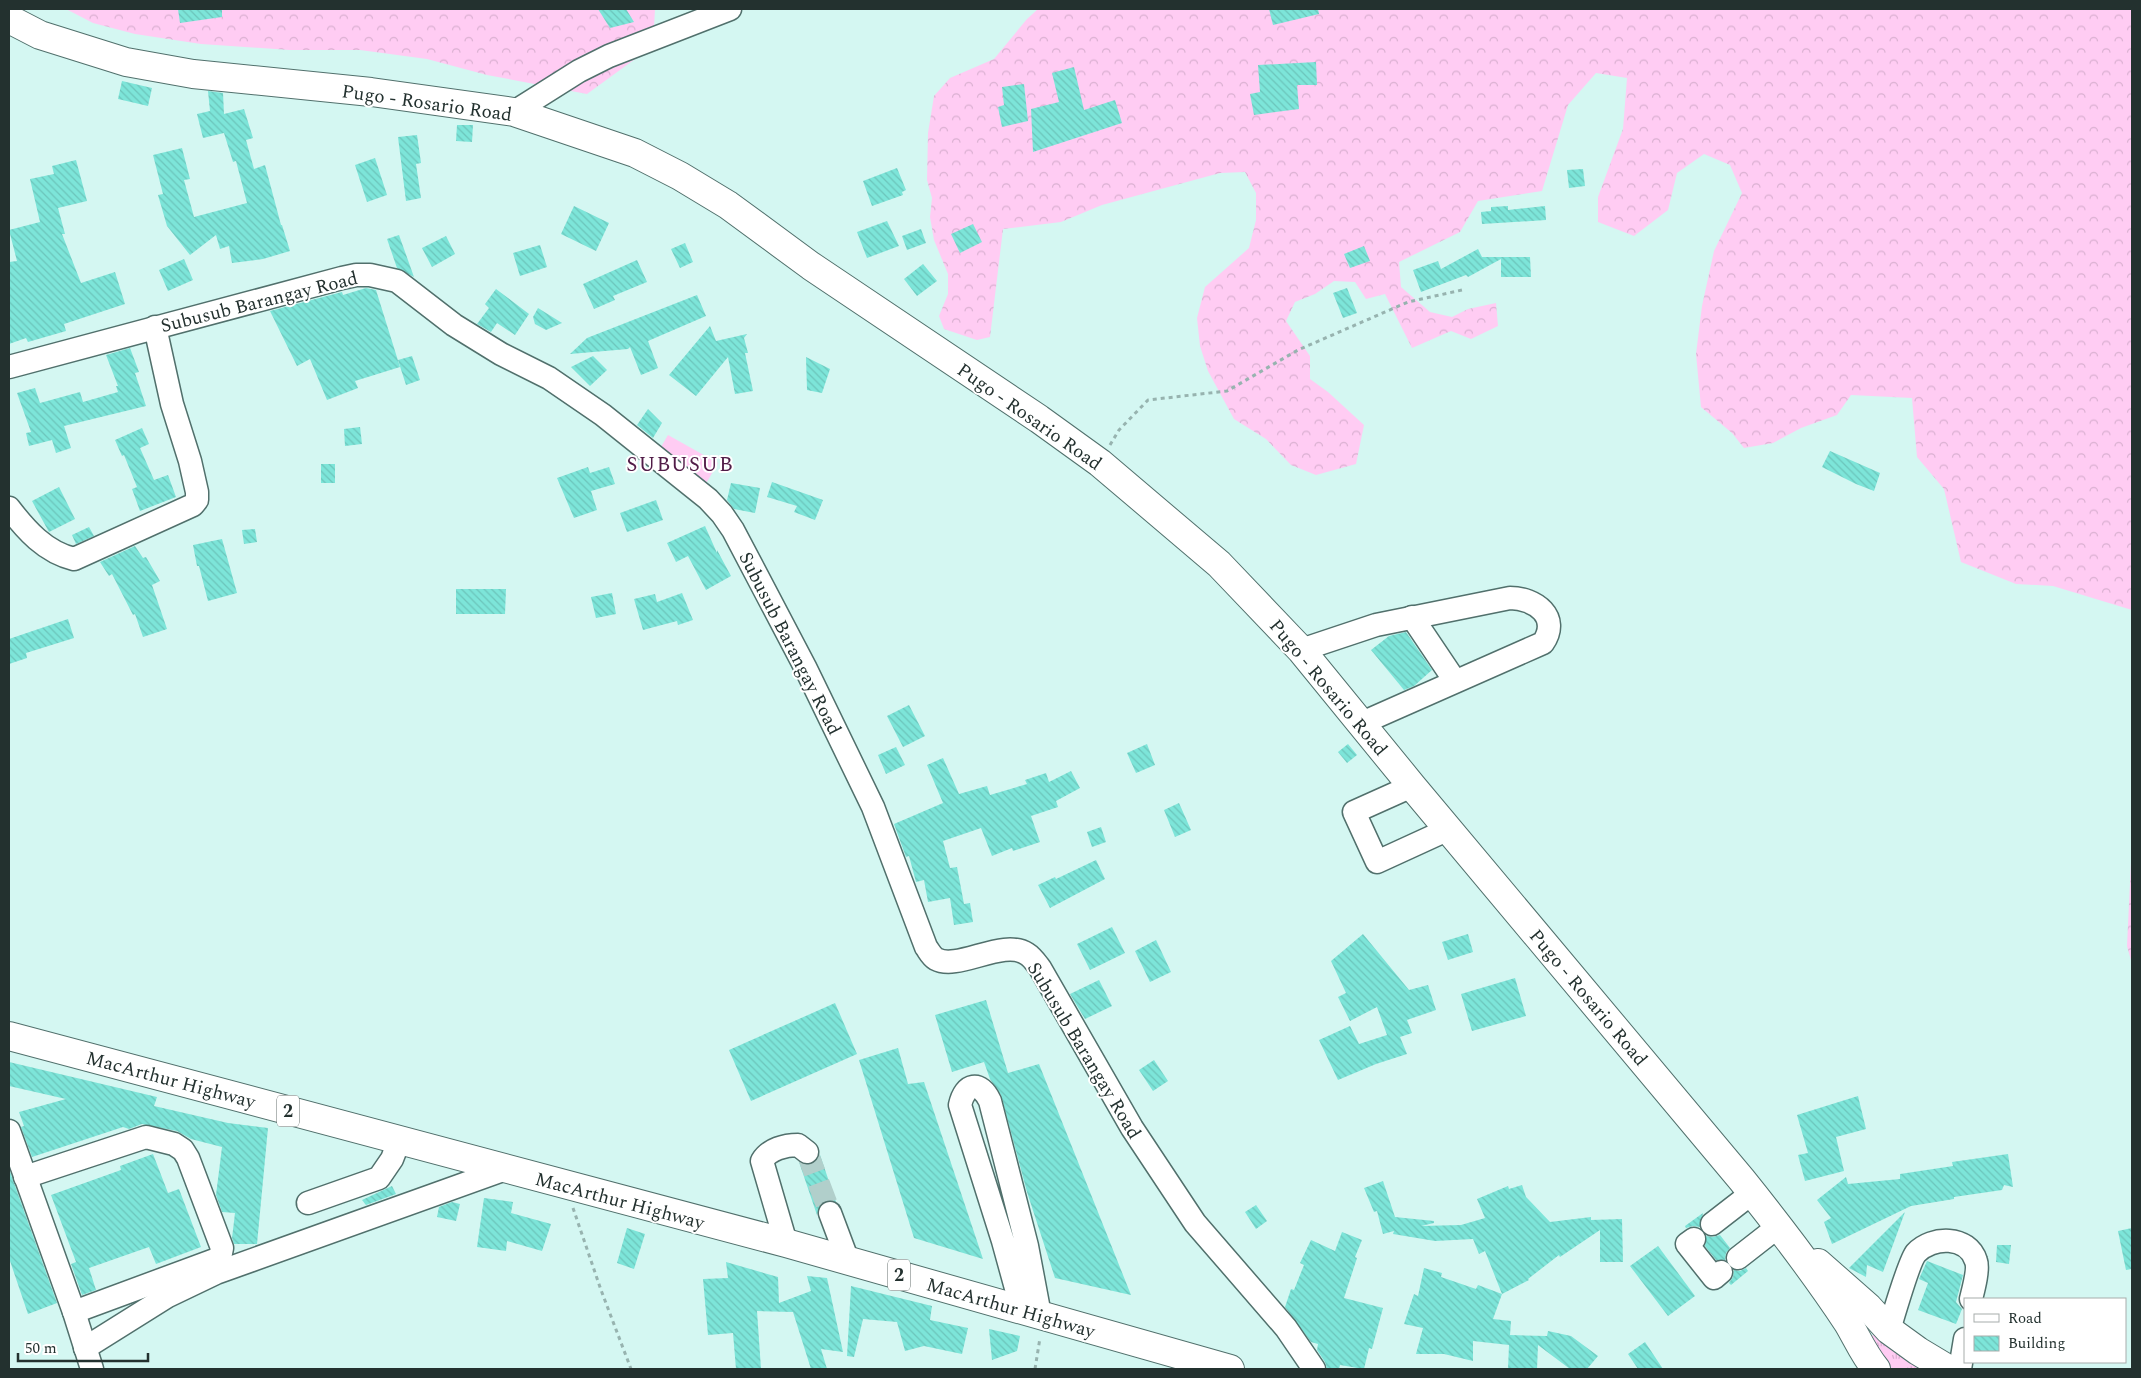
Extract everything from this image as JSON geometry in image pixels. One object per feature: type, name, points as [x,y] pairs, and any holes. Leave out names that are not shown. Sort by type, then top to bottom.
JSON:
[{"type":"main road","name":"Pugo - Rosario Road","points":[[9,19],[40,35],[126,62],[193,74],[371,92],[514,112],[635,153],[680,176],[728,205],[811,266],[1039,419],[1100,463],[1219,564],[1301,650],[1412,786],[1752,1192],[1848,1324],[1867,1358],[1876,1369]]},
{"type":"main road","name":"MacArthur Highway","points":[[9,1036],[786,1243],[1230,1369]]},
{"type":"main road","name":"Pugo - Rosario Road","points":[[1782,1231],[1868,1307],[1889,1330],[1918,1351],[1948,1369]]},
{"type":"street","points":[[514,112],[579,71],[609,56],[730,9]]},
{"type":"street","name":"Subusub Barangay Road","points":[[9,367],[155,326],[356,275],[385,277],[397,281],[454,325],[501,354],[549,378],[595,410],[708,498],[733,530],[804,667],[873,807],[926,947],[933,957],[938,960],[954,961],[1010,949],[1026,953],[1031,958],[1040,968],[1132,1128],[1195,1223],[1286,1328],[1314,1369]]},
{"type":"street","points":[[11,516],[50,549],[61,556],[78,559],[194,505],[197,500],[197,492],[192,468],[172,404],[155,326]]},
{"type":"street","points":[[1301,650],[1376,625],[1510,598],[1523,598],[1533,602],[1543,611],[1548,624],[1548,635],[1543,643],[1362,723]]},
{"type":"street","points":[[1412,617],[1455,682]]},
{"type":"street","points":[[1412,786],[1354,812],[1377,862],[1449,829]]},
{"type":"street","points":[[972,1087],[979,1087],[985,1091],[990,1101],[1026,1246],[1031,1313],[1004,1241],[960,1105],[966,1090],[972,1087]]},
{"type":"street","points":[[9,1131],[74,1312],[92,1369]]},
{"type":"street","points":[[24,1177],[146,1137],[174,1144],[183,1150],[188,1158],[222,1248],[220,1258],[74,1312]]},
{"type":"street","points":[[308,1204],[379,1178],[392,1159],[399,1141]]},
{"type":"street","points":[[786,1243],[762,1161],[768,1153],[784,1147],[798,1145],[807,1152]]},
{"type":"street","points":[[85,1348],[168,1296],[216,1273],[506,1169]]},
{"type":"street","points":[[1712,1224],[1752,1192]]},
{"type":"street","points":[[830,1213],[848,1261]]},
{"type":"street","points":[[1738,1258],[1782,1231]]},
{"type":"street","points":[[1694,1239],[1687,1244],[1714,1278],[1721,1272]]},
{"type":"street","points":[[1889,1330],[1914,1255],[1927,1244],[1942,1241],[1960,1242],[1972,1252],[1977,1262],[1971,1298]]},
{"type":"street","points":[[1960,1369],[1964,1345]]},
{"type":"path","points":[[1100,463],[1119,430],[1148,400],[1227,391],[1298,350],[1408,302],[1462,290]]},
{"type":"path","points":[[567,1186],[593,1267],[631,1369]]},
{"type":"path","points":[[1031,1313],[1039,1353],[1035,1369]]},
{"type":"green space","points":[[66,9],[655,9],[653,46],[587,94],[487,75],[427,59],[360,50],[290,50],[201,44],[135,34],[93,23]]},
{"type":"green space","points":[[1038,9],[2132,9],[2132,610],[2053,586],[2016,584],[1961,562],[1944,489],[1917,457],[1912,398],[1851,395],[1837,415],[1801,428],[1773,443],[1744,448],[1732,433],[1701,407],[1696,354],[1702,306],[1714,251],[1742,193],[1730,165],[1704,154],[1677,173],[1668,210],[1634,236],[1598,222],[1598,197],[1623,129],[1627,78],[1596,73],[1568,105],[1542,191],[1478,201],[1460,232],[1399,262],[1401,287],[1430,312],[1452,317],[1468,309],[1496,303],[1498,326],[1471,339],[1451,331],[1412,348],[1385,294],[1366,299],[1355,282],[1334,281],[1315,294],[1295,302],[1286,321],[1310,356],[1310,379],[1328,392],[1364,425],[1356,464],[1316,475],[1291,465],[1266,439],[1234,419],[1208,371],[1200,346],[1197,318],[1205,287],[1249,248],[1256,220],[1256,193],[1245,172],[1220,173],[1102,205],[1061,222],[1003,229],[990,337],[977,340],[944,329],[939,316],[948,294],[948,274],[934,240],[930,217],[932,198],[927,180],[928,133],[934,96],[950,78],[994,59],[1027,19]]},
{"type":"green space","points":[[668,435],[718,463],[701,492],[651,464]]},
{"type":"green space","points":[[2132,841],[2132,964],[2127,946]]},
{"type":"green space","points":[[1872,1335],[1926,1369],[1892,1369],[1872,1339]]},
{"type":"building","points":[[178,9],[222,9],[222,17],[180,23]]},
{"type":"building","points":[[598,9],[626,9],[634,22],[610,28]]},
{"type":"building","points":[[1269,9],[1318,9],[1319,14],[1273,25]]},
{"type":"building","points":[[1316,62],[1317,85],[1297,85],[1299,109],[1254,115],[1250,94],[1260,92],[1258,65]]},
{"type":"building","points":[[1074,67],[1084,110],[1115,100],[1122,123],[1033,152],[1031,109],[1059,102],[1052,73]]},
{"type":"building","points":[[122,81],[152,88],[148,106],[118,99]]},
{"type":"building","points":[[1024,84],[1028,121],[1002,127],[998,107],[1004,105],[1002,87]]},
{"type":"building","points":[[208,91],[223,93],[224,114],[244,109],[253,138],[246,140],[254,169],[265,165],[290,251],[263,259],[232,263],[229,246],[220,249],[216,235],[190,255],[167,226],[158,195],[163,194],[153,155],[182,148],[190,179],[184,180],[194,217],[247,203],[236,161],[233,162],[224,133],[203,138],[197,114],[210,111]]},
{"type":"building","points":[[457,125],[473,125],[472,142],[456,141]]},
{"type":"building","points":[[417,135],[421,163],[416,164],[421,198],[406,201],[398,137]]},
{"type":"building","points":[[375,158],[387,195],[367,202],[355,165]]},
{"type":"building","points":[[76,160],[87,201],[58,208],[65,234],[62,234],[81,283],[115,272],[125,304],[64,324],[66,331],[28,342],[26,338],[9,344],[9,262],[17,261],[9,230],[40,222],[30,179],[54,174],[52,166]]},
{"type":"building","points":[[897,168],[906,190],[902,192],[903,195],[872,206],[863,181]]},
{"type":"building","points":[[1583,169],[1585,186],[1569,188],[1567,170]]},
{"type":"building","points":[[574,206],[609,223],[596,251],[561,234]]},
{"type":"building","points":[[1508,206],[1508,210],[1545,206],[1546,220],[1482,224],[1481,212],[1491,211],[1491,207]]},
{"type":"building","points":[[887,221],[899,246],[867,258],[857,232]]},
{"type":"building","points":[[973,224],[982,242],[960,253],[951,234]]},
{"type":"building","points":[[921,229],[926,243],[907,250],[902,236]]},
{"type":"building","points":[[399,235],[414,277],[397,268],[387,239]]},
{"type":"building","points":[[446,236],[455,254],[432,267],[422,248]]},
{"type":"building","points":[[685,243],[693,262],[680,268],[671,249]]},
{"type":"building","points":[[540,245],[547,267],[520,276],[513,253]]},
{"type":"building","points":[[1364,246],[1370,261],[1350,268],[1344,254]]},
{"type":"building","points":[[1478,249],[1482,257],[1530,257],[1531,277],[1501,277],[1501,259],[1468,277],[1466,275],[1421,292],[1413,270],[1438,261],[1441,269]]},
{"type":"building","points":[[184,259],[193,280],[168,291],[159,270]]},
{"type":"building","points":[[637,260],[647,282],[613,296],[615,300],[594,309],[583,284]]},
{"type":"building","points":[[923,264],[937,281],[917,296],[904,279]]},
{"type":"building","points":[[366,288],[376,290],[400,367],[355,381],[358,388],[327,400],[310,359],[297,366],[270,311],[342,292],[343,295]]},
{"type":"building","points":[[1347,288],[1357,313],[1343,318],[1333,293]]},
{"type":"building","points":[[496,289],[529,314],[515,335],[497,323],[491,332],[477,324],[489,308],[485,304]]},
{"type":"building","points":[[697,295],[706,316],[648,341],[658,368],[641,375],[630,347],[628,349],[570,354],[587,338]]},
{"type":"building","points":[[538,308],[562,323],[546,330],[535,324],[533,317]]},
{"type":"building","points":[[710,326],[716,341],[747,334],[744,338],[748,353],[745,353],[753,391],[735,394],[728,357],[696,396],[669,375]]},
{"type":"building","points":[[130,348],[139,372],[135,373],[146,406],[64,426],[71,448],[56,453],[52,440],[29,446],[26,433],[31,432],[17,393],[35,388],[40,403],[80,392],[83,402],[118,392],[116,386],[118,386],[106,355]]},
{"type":"building","points":[[412,356],[420,380],[406,385],[398,360]]},
{"type":"building","points":[[593,356],[607,370],[590,386],[571,367]]},
{"type":"building","points":[[806,357],[830,369],[822,393],[807,390]]},
{"type":"building","points":[[648,409],[662,423],[653,438],[637,425]]},
{"type":"building","points":[[360,427],[362,444],[345,446],[344,429]]},
{"type":"building","points":[[142,428],[149,444],[140,448],[154,480],[168,475],[176,497],[140,511],[132,489],[137,487],[124,455],[122,456],[115,440]]},
{"type":"building","points":[[1830,451],[1880,473],[1874,491],[1822,467]]},
{"type":"building","points":[[321,464],[335,464],[335,483],[321,483]]},
{"type":"building","points":[[588,467],[590,473],[609,467],[615,484],[591,491],[597,510],[574,518],[557,478]]},
{"type":"building","points":[[772,482],[823,500],[815,520],[794,512],[797,506],[767,497]]},
{"type":"building","points":[[731,483],[760,488],[755,513],[734,509],[727,500]]},
{"type":"building","points":[[59,487],[75,519],[49,532],[32,501]]},
{"type":"building","points":[[656,500],[663,520],[627,532],[620,513]]},
{"type":"building","points":[[705,526],[717,553],[717,550],[731,576],[706,590],[688,556],[676,562],[667,543]]},
{"type":"building","points":[[89,527],[94,536],[76,544],[72,535]]},
{"type":"building","points":[[255,529],[257,542],[244,544],[242,530]]},
{"type":"building","points":[[222,539],[237,593],[208,601],[199,566],[197,566],[193,545]]},
{"type":"building","points":[[135,546],[143,558],[146,557],[160,581],[152,585],[167,629],[143,637],[135,614],[133,615],[112,574],[109,576],[100,562]]},
{"type":"building","points":[[456,589],[506,589],[505,614],[456,614]]},
{"type":"building","points":[[612,593],[616,614],[596,618],[591,597]]},
{"type":"building","points":[[682,593],[693,620],[678,625],[677,621],[643,630],[634,599],[655,594],[657,602]]},
{"type":"building","points":[[68,619],[74,638],[26,653],[27,658],[9,664],[9,639]]},
{"type":"building","points":[[1406,632],[1432,670],[1414,686],[1404,690],[1371,650],[1389,636]]},
{"type":"building","points":[[909,705],[925,736],[903,747],[887,716]]},
{"type":"building","points":[[1147,744],[1155,765],[1136,773],[1127,753]]},
{"type":"building","points":[[1348,744],[1357,755],[1347,763],[1338,752]]},
{"type":"building","points":[[896,747],[905,765],[886,774],[878,755]]},
{"type":"building","points":[[943,758],[959,794],[987,786],[990,795],[1027,784],[1025,780],[1046,773],[1049,782],[1071,771],[1080,788],[1056,801],[1058,807],[1031,816],[1040,842],[1013,851],[1012,848],[992,856],[981,828],[943,841],[950,868],[957,867],[964,904],[970,903],[973,922],[954,925],[950,898],[928,902],[924,880],[916,882],[909,856],[906,857],[894,824],[943,803],[927,765]]},
{"type":"building","points":[[1179,803],[1191,830],[1175,837],[1164,810]]},
{"type":"building","points":[[1101,827],[1106,842],[1092,847],[1087,832]]},
{"type":"building","points":[[1096,860],[1105,879],[1050,908],[1038,885],[1055,877],[1056,879]]},
{"type":"building","points":[[1112,927],[1125,953],[1090,970],[1077,944]]},
{"type":"building","points":[[1363,934],[1409,990],[1428,985],[1436,1010],[1407,1020],[1412,1033],[1400,1037],[1407,1054],[1376,1064],[1338,1080],[1319,1040],[1350,1026],[1359,1044],[1387,1035],[1377,1007],[1350,1021],[1338,997],[1346,993],[1331,961]]},
{"type":"building","points":[[1468,934],[1473,952],[1448,960],[1442,942]]},
{"type":"building","points":[[1156,940],[1171,972],[1150,982],[1135,951]]},
{"type":"building","points":[[1515,978],[1526,1016],[1472,1031],[1461,994]]},
{"type":"building","points":[[1099,980],[1112,1006],[1085,1019],[1070,994]]},
{"type":"building","points":[[986,1000],[1008,1073],[1039,1064],[1131,1295],[1055,1278],[1027,1192],[1001,1095],[990,1079],[984,1062],[952,1072],[935,1015]]},
{"type":"building","points":[[835,1003],[857,1054],[751,1101],[729,1050]]},
{"type":"building","points":[[898,1048],[908,1084],[924,1082],[983,1259],[914,1238],[859,1060]]},
{"type":"building","points":[[1154,1060],[1168,1081],[1153,1091],[1139,1070]]},
{"type":"building","points":[[9,1062],[157,1097],[154,1106],[228,1123],[268,1128],[257,1244],[234,1244],[232,1238],[235,1213],[222,1212],[216,1195],[222,1147],[191,1139],[177,1131],[142,1124],[129,1129],[123,1127],[32,1157],[21,1127],[24,1126],[19,1112],[66,1099],[9,1086]]},
{"type":"building","points":[[1858,1096],[1866,1129],[1836,1137],[1844,1171],[1805,1181],[1798,1155],[1808,1153],[1797,1115]]},
{"type":"building","points":[[153,1154],[168,1193],[179,1189],[201,1247],[156,1264],[149,1247],[89,1268],[96,1290],[82,1295],[71,1264],[76,1262],[51,1195],[121,1170],[120,1166]]},
{"type":"building","points":[[2008,1154],[2013,1187],[2004,1185],[2002,1190],[1911,1206],[1832,1244],[1824,1222],[1831,1218],[1817,1200],[1846,1177],[1848,1184],[1900,1179],[1900,1174],[1953,1166],[1952,1162]]},
{"type":"building","points":[[820,1155],[836,1202],[825,1201],[820,1205],[817,1215],[799,1162],[805,1165],[811,1164]]},
{"type":"building","points":[[9,1169],[57,1303],[28,1314],[9,1258]]},
{"type":"building","points":[[1383,1181],[1395,1217],[1434,1221],[1434,1223],[1421,1226],[1461,1225],[1485,1218],[1477,1199],[1508,1186],[1509,1189],[1522,1185],[1526,1197],[1550,1222],[1591,1217],[1591,1220],[1622,1219],[1623,1262],[1600,1262],[1600,1230],[1560,1257],[1559,1255],[1529,1280],[1502,1294],[1485,1251],[1479,1254],[1473,1239],[1435,1241],[1393,1234],[1394,1231],[1383,1234],[1377,1211],[1374,1212],[1364,1188]]},
{"type":"building","points":[[392,1186],[396,1194],[366,1205],[362,1200]]},
{"type":"building","points":[[484,1198],[513,1202],[511,1213],[551,1224],[542,1251],[507,1241],[506,1251],[477,1247]]},
{"type":"building","points":[[452,1202],[460,1204],[456,1221],[437,1217],[439,1207]]},
{"type":"building","points":[[1256,1205],[1267,1221],[1256,1229],[1245,1212]]},
{"type":"building","points":[[1905,1212],[1883,1272],[1867,1265],[1866,1277],[1849,1268]]},
{"type":"building","points":[[1703,1213],[1700,1227],[1686,1228],[1685,1226]]},
{"type":"building","points":[[627,1228],[645,1234],[634,1269],[617,1263]]},
{"type":"building","points":[[2132,1228],[2132,1269],[2126,1270],[2118,1231]]},
{"type":"building","points":[[1342,1232],[1362,1240],[1355,1257],[1357,1258],[1344,1298],[1383,1308],[1372,1349],[1369,1348],[1364,1369],[1340,1365],[1339,1369],[1327,1369],[1317,1350],[1318,1344],[1311,1342],[1285,1307],[1291,1289],[1294,1290],[1304,1265],[1300,1263],[1311,1240],[1335,1251]]},
{"type":"building","points":[[1720,1235],[1730,1248],[1726,1253],[1725,1260],[1716,1260],[1705,1246],[1706,1236]]},
{"type":"building","points":[[1997,1245],[2011,1245],[2009,1264],[1996,1262]]},
{"type":"building","points":[[1658,1246],[1695,1296],[1668,1316],[1630,1266]]},
{"type":"building","points":[[1927,1261],[1963,1275],[1956,1302],[1962,1309],[1956,1324],[1918,1310],[1928,1283],[1919,1279]]},
{"type":"building","points":[[726,1262],[778,1277],[779,1303],[811,1291],[807,1276],[827,1278],[843,1352],[821,1349],[827,1369],[811,1369],[793,1312],[757,1311],[761,1369],[736,1369],[733,1333],[708,1335],[703,1279],[728,1278]]},
{"type":"building","points":[[1424,1268],[1442,1273],[1441,1277],[1476,1289],[1478,1285],[1502,1294],[1493,1319],[1511,1321],[1510,1335],[1547,1336],[1548,1331],[1571,1336],[1598,1356],[1587,1369],[1570,1369],[1538,1345],[1537,1369],[1508,1369],[1509,1345],[1473,1341],[1473,1361],[1444,1354],[1416,1354],[1423,1328],[1404,1324],[1414,1294],[1418,1296]]},
{"type":"building","points":[[1746,1268],[1748,1271],[1731,1285],[1729,1283],[1733,1277],[1734,1270],[1740,1271]]},
{"type":"building","points":[[851,1286],[932,1306],[930,1320],[968,1328],[962,1354],[924,1346],[905,1351],[897,1322],[863,1319],[854,1357],[847,1356]]},
{"type":"building","points":[[989,1329],[1020,1336],[1017,1351],[992,1360]]},
{"type":"building","points":[[1645,1342],[1663,1369],[1638,1369],[1628,1354]]},
{"type":"tunnel","points":[[807,1152],[830,1213]]},
{"type":"district","name":"SUBUSUB","points":[[680,464]]}]
